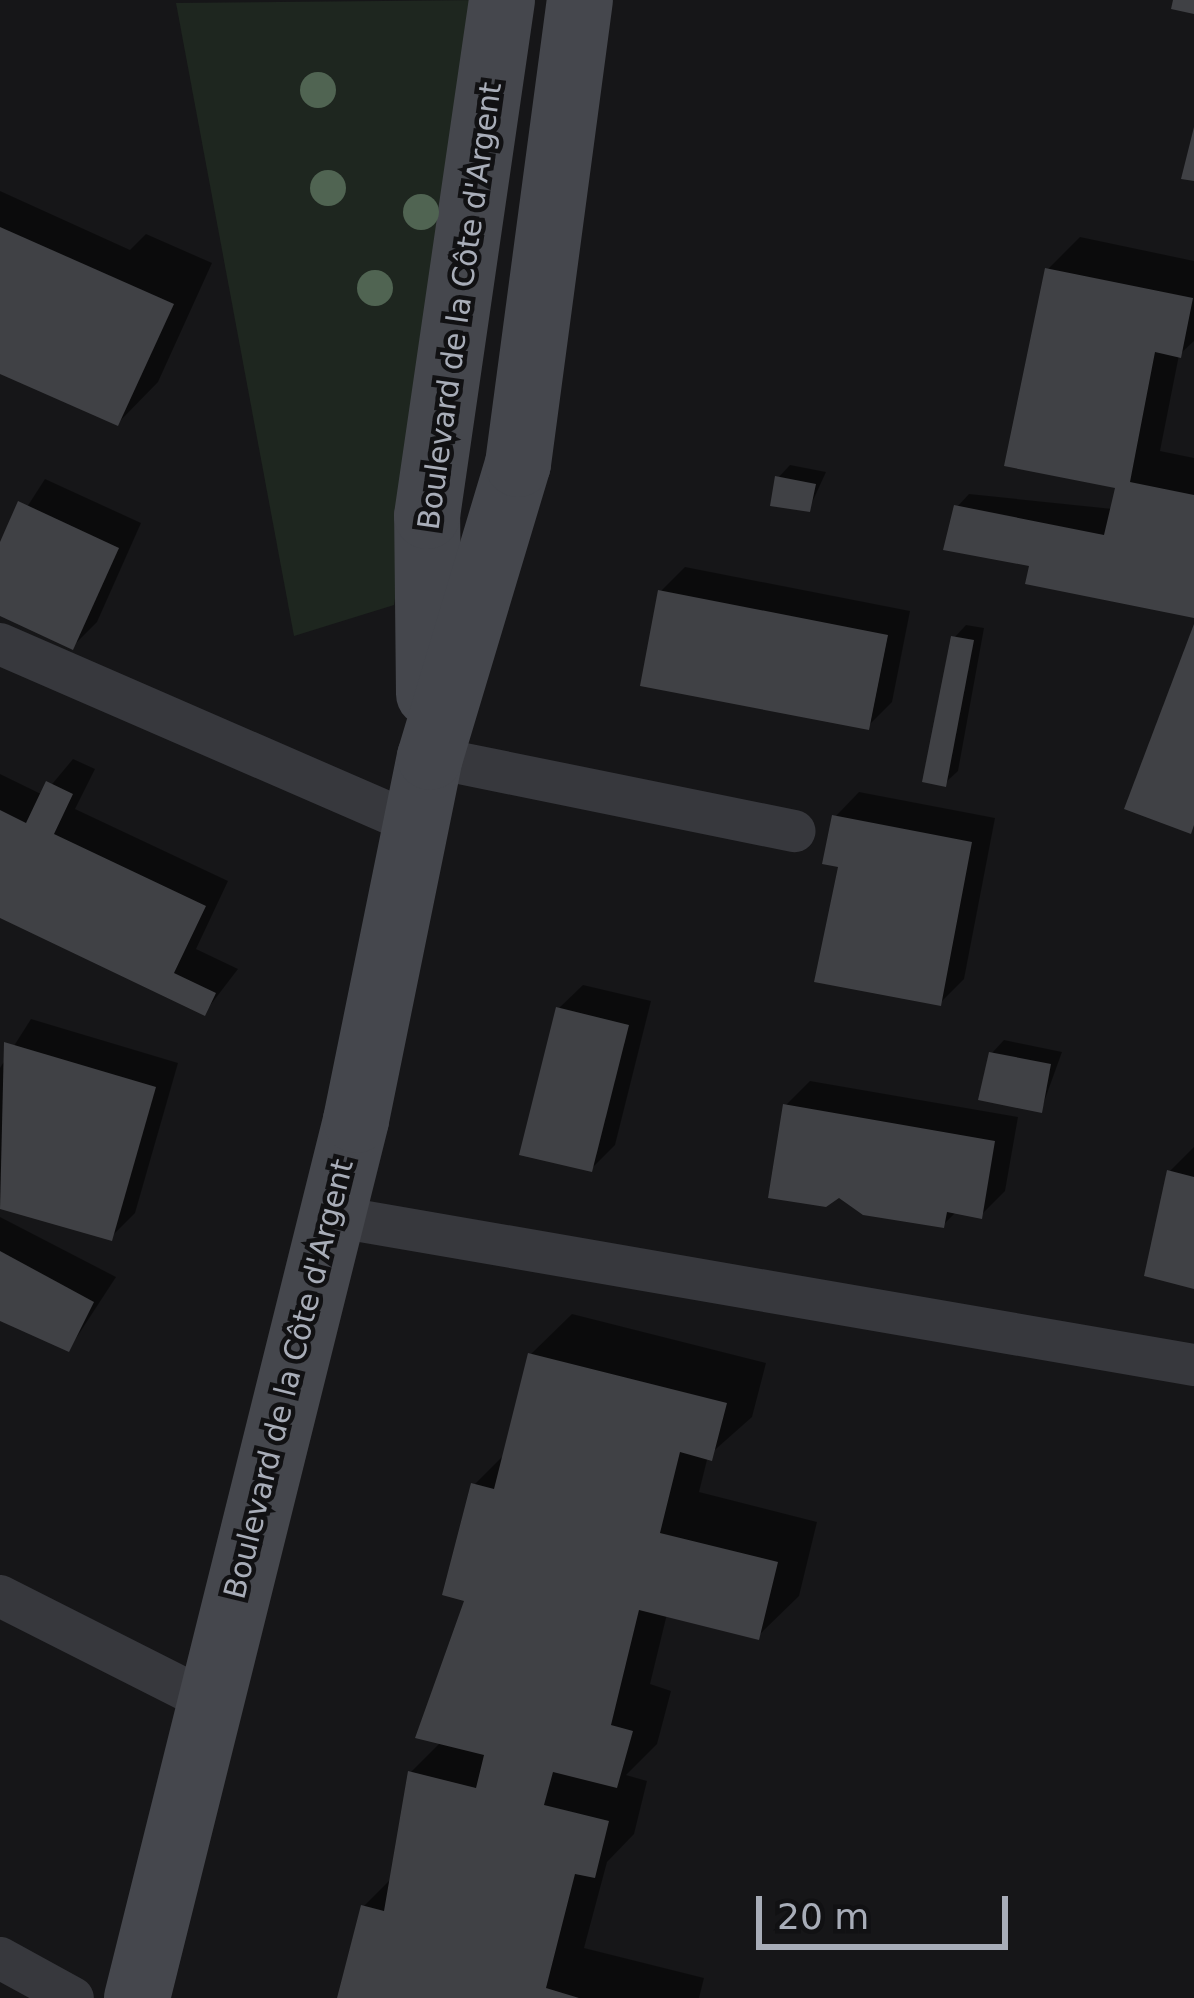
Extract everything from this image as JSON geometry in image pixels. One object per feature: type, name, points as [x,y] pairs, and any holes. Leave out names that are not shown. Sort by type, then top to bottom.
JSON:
[{"type":"main road","name":"Boulevard de la Côte d'Argent","points":[[430,758],[427,516],[502,0]]},
{"type":"main road","name":"Boulevard de la Côte d'Argent","points":[[136,1998],[206,1700],[332,1216],[430,758],[518,464],[580,0]]},
{"type":"lane","points":[[0,644],[418,826]]},
{"type":"lane","points":[[430,758],[795,832]]},
{"type":"lane","points":[[332,1216],[1194,1365]]},
{"type":"lane","points":[[0,1596],[206,1700]]},
{"type":"lane","points":[[0,1958],[74,1998]]},
{"type":"shaded area","points":[[484,0],[394,605],[294,636],[176,3]]},
{"type":"building","points":[[1173,0],[1194,0],[1194,14],[1171,9]]},
{"type":"building","points":[[1194,127],[1194,181],[1181,179]]},
{"type":"building","points":[[0,227],[174,304],[118,426],[0,374]]},
{"type":"building","points":[[1045,268],[1193,298],[1181,358],[1155,352],[1130,482],[1194,495],[1194,618],[1025,584],[1029,566],[943,550],[954,505],[1104,535],[1115,488],[1004,466]]},
{"type":"building","points":[[775,476],[816,484],[810,512],[770,506]]},
{"type":"building","points":[[18,501],[119,548],[73,650],[0,616],[0,542]]},
{"type":"building","points":[[658,590],[888,635],[869,730],[640,686]]},
{"type":"building","points":[[1194,624],[1194,825],[1191,834],[1124,809]]},
{"type":"building","points":[[951,636],[974,640],[946,787],[922,782]]},
{"type":"building","points":[[46,781],[73,794],[54,834],[206,906],[174,973],[216,993],[205,1016],[0,918],[0,810],[26,823]]},
{"type":"building","points":[[832,815],[972,842],[941,1006],[814,982],[838,867],[822,864]]},
{"type":"building","points":[[556,1007],[629,1025],[592,1172],[519,1155]]},
{"type":"building","points":[[4,1042],[156,1087],[112,1241],[0,1209]]},
{"type":"building","points":[[989,1052],[1051,1064],[1042,1113],[978,1100]]},
{"type":"building","points":[[783,1104],[995,1141],[982,1219],[947,1212],[944,1228],[863,1215],[839,1198],[826,1207],[768,1198]]},
{"type":"building","points":[[1167,1170],[1194,1177],[1194,1289],[1144,1276]]},
{"type":"building","points":[[0,1251],[94,1302],[69,1352],[0,1321]]},
{"type":"building","points":[[528,1353],[727,1403],[712,1461],[680,1452],[660,1533],[778,1562],[759,1640],[639,1610],[611,1725],[633,1731],[617,1788],[553,1772],[544,1805],[609,1821],[595,1878],[575,1874],[546,1988],[579,1998],[337,1998],[361,1905],[384,1911],[408,1771],[476,1788],[484,1755],[415,1738],[464,1601],[442,1595],[471,1483],[494,1489]]}]
